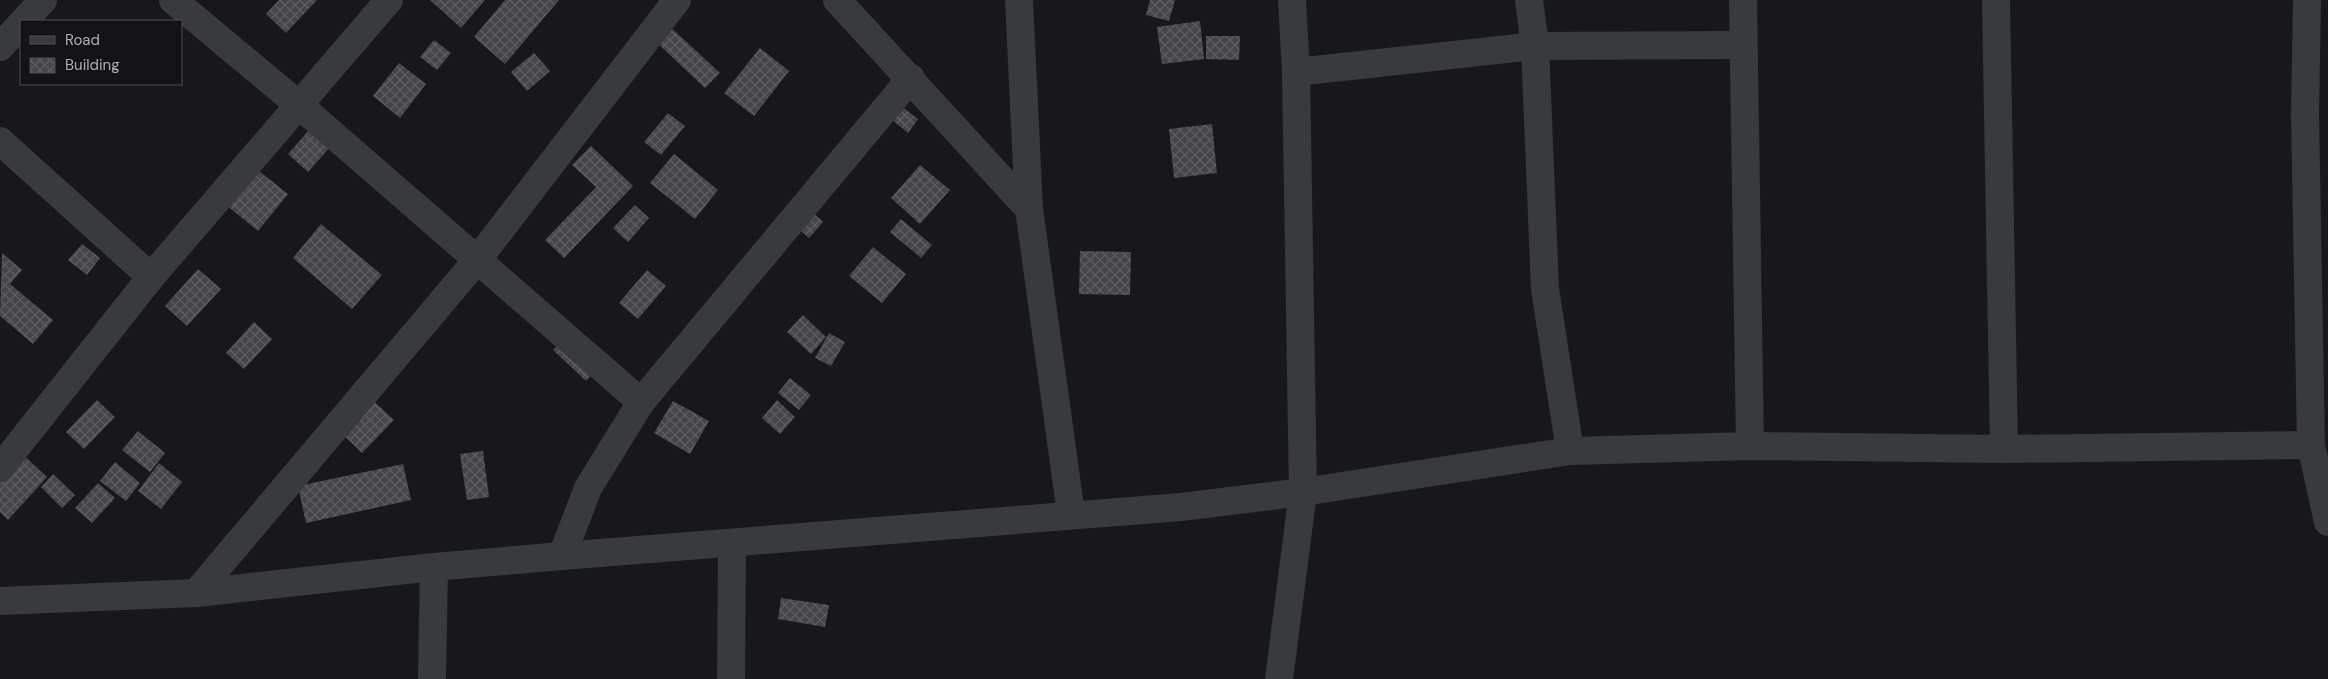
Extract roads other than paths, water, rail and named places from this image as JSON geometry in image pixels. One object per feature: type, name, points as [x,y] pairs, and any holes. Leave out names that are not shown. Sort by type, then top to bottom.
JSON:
[{"type":"street","points":[[25,20],[43,0]]},
{"type":"street","points":[[173,0],[299,105],[641,402]]},
{"type":"street","points":[[0,468],[151,277],[389,0]]},
{"type":"street","points":[[196,593],[478,259],[677,0]]},
{"type":"street","points":[[837,0],[911,78],[1029,209]]},
{"type":"street","points":[[1019,0],[1029,209],[1071,514]]},
{"type":"street","points":[[1279,679],[1303,492],[1296,72],[1292,0]]},
{"type":"street","points":[[1529,0],[1535,46],[1545,289],[1570,451]]},
{"type":"street","points":[[1743,0],[1742,45],[1750,446]]},
{"type":"street","points":[[1996,0],[2004,449]]},
{"type":"street","points":[[2307,0],[2317,114],[2311,444],[2328,522]]},
{"type":"street","points":[[0,47],[20,25]]},
{"type":"street","points":[[1296,72],[1535,46],[1742,45]]},
{"type":"street","points":[[562,556],[588,488],[641,402],[911,78]]},
{"type":"street","points":[[0,140],[151,277]]},
{"type":"street","points":[[0,601],[196,593],[434,567],[1071,514],[1181,507],[1303,492],[1570,451],[1750,446],[2004,449],[2311,444]]},
{"type":"street","points":[[731,679],[732,543]]},
{"type":"street","points":[[432,679],[434,567]]}]
